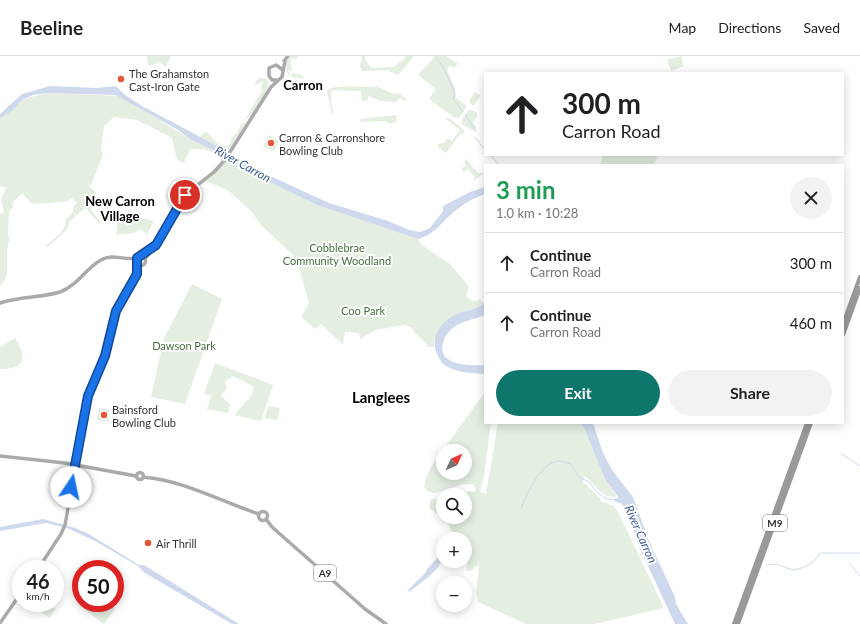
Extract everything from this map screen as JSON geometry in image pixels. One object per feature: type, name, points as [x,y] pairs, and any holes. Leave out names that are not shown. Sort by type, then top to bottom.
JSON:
[{"type":"highway","points":[[844,321],[860,277]]},
{"type":"highway","points":[[844,332],[860,288]]},
{"type":"highway","name":"M9","points":[[734,624],[807,424]]},
{"type":"highway","name":"M9","points":[[738,624],[811,424]]},
{"type":"main road","points":[[271,87],[271,79],[268,73],[269,68],[278,65],[288,56]]},
{"type":"main road","points":[[137,262],[152,249],[185,195],[214,172],[225,160],[271,87],[283,75],[284,61]]},
{"type":"main road","points":[[278,65],[283,70]]},
{"type":"main road","points":[[271,79],[278,80]]},
{"type":"main road","points":[[0,303],[20,297],[51,295],[62,291],[76,282],[95,264],[107,257],[118,256],[145,263],[143,257]]},
{"type":"main road","points":[[44,560],[65,526],[88,396],[105,356],[116,311],[135,280],[138,270],[137,262]]},
{"type":"main road","name":"A9","points":[[0,456],[65,463],[136,476],[140,472],[143,477],[164,479],[190,487],[259,514],[261,512],[265,512],[267,516],[266,519],[272,527],[365,609],[386,624]]},
{"type":"main road","name":"A9","points":[[259,514],[261,520],[266,519]]},
{"type":"main road","points":[[0,623],[12,606]]},
{"type":"green space","points":[[147,56],[171,56],[166,67],[159,62],[148,65]]},
{"type":"green space","points":[[291,56],[298,56],[297,59],[291,58],[290,62],[292,70],[288,71],[291,75],[293,73],[302,75],[304,79],[292,77],[287,73],[286,62]]},
{"type":"green space","points":[[362,56],[365,56],[365,59],[371,68],[394,67],[400,61],[402,62],[406,56],[414,56],[398,75],[387,70],[362,71],[360,66]]},
{"type":"green space","points":[[435,56],[446,56],[458,64],[454,68],[450,65],[447,70],[455,88],[456,98],[467,106],[459,118],[455,118],[429,99],[436,89],[418,75]]},
{"type":"green space","points":[[681,56],[684,66],[671,71],[667,60]]},
{"type":"green space","points":[[260,78],[265,78],[269,82],[267,91],[252,115],[249,116],[243,123],[262,91],[261,87],[263,82],[261,81],[258,85],[254,83]]},
{"type":"green space","points":[[377,86],[393,94],[398,93],[407,99],[405,101],[400,98],[396,102],[381,101],[368,96],[368,100],[362,101],[361,91],[332,90],[331,95],[334,113],[332,114],[327,91],[336,87]]},
{"type":"green space","points":[[475,92],[481,96],[473,106],[469,101]]},
{"type":"green space","points":[[47,93],[120,96],[190,139],[229,158],[249,172],[317,205],[418,239],[422,245],[450,264],[469,286],[466,296],[472,301],[478,301],[480,299],[484,304],[456,314],[434,339],[434,347],[429,347],[412,328],[405,325],[376,330],[360,339],[359,333],[345,332],[343,345],[321,324],[315,329],[301,317],[309,303],[297,261],[292,254],[260,224],[252,212],[229,191],[204,180],[222,164],[218,155],[204,149],[190,149],[184,163],[177,160],[172,138],[137,120],[114,117],[104,126],[101,150],[103,155],[90,187],[96,192],[90,198],[91,209],[101,223],[99,224],[86,208],[76,215],[69,223],[67,230],[47,247],[45,246],[60,234],[65,226],[66,219],[73,212],[73,208],[77,202],[71,198],[68,201],[37,204],[31,203],[22,193],[12,203],[13,208],[9,211],[8,235],[10,240],[7,252],[7,270],[4,281],[0,286],[0,214],[4,213],[1,199],[6,188],[0,186],[0,118],[7,114],[23,99]]},
{"type":"green space","points":[[470,109],[477,113],[477,117],[473,122],[476,127],[476,132],[462,124],[462,119]]},
{"type":"green space","points":[[396,115],[397,121],[390,124],[385,121],[361,122],[359,119]]},
{"type":"green space","points":[[445,118],[449,118],[463,129],[464,132],[463,134],[460,134],[446,153],[438,147],[438,144],[444,143],[448,138],[452,141],[460,130]]},
{"type":"green space","points":[[242,123],[246,123],[228,152],[200,137],[206,131],[217,143],[228,147],[231,142],[231,138],[237,133]]},
{"type":"green space","name":"Carron & Carronshore Bowling Club","points":[[269,135],[279,141],[274,151],[263,146]]},
{"type":"green space","points":[[603,156],[658,156],[654,164],[600,164]]},
{"type":"green space","points":[[466,159],[479,174],[482,172],[483,174],[475,180],[473,179],[475,177],[468,169],[463,172],[462,168],[466,166],[464,161]]},
{"type":"green space","points":[[133,214],[137,217],[154,221],[145,238],[146,233],[140,229],[134,233],[117,236],[117,223],[126,221]]},
{"type":"green space","name":"Dawson Park","points":[[192,284],[222,299],[185,404],[151,397],[164,338]]},
{"type":"green space","points":[[15,338],[21,351],[22,361],[15,367],[0,369],[0,347]]},
{"type":"green space","points":[[215,363],[273,385],[261,421],[234,415],[251,396],[254,387],[233,376],[225,382],[227,388],[221,396],[230,404],[228,413],[207,409],[211,396],[204,394]]},
{"type":"green space","points":[[484,393],[484,424],[491,424],[484,476],[480,492],[486,494],[498,424],[582,424],[605,479],[616,495],[615,497],[607,496],[602,493],[585,476],[583,482],[601,499],[600,501],[613,506],[617,510],[664,608],[595,624],[526,624],[478,602],[476,593],[479,566],[478,565],[471,571],[467,570],[467,568],[472,568],[472,532],[452,532],[448,524],[472,524],[472,492],[474,492],[476,489],[473,484],[460,485],[451,488],[436,488],[435,493],[428,492],[424,487],[426,478],[436,459],[436,480],[472,480],[472,444],[447,444]]},
{"type":"green space","points":[[268,406],[280,408],[277,420],[265,418]]},
{"type":"green space","name":"Bainsford Bowling Club","points":[[99,408],[110,410],[108,421],[97,420]]},
{"type":"green space","points":[[431,499],[436,499],[436,513],[429,508]]},
{"type":"green space","points":[[41,612],[54,612],[49,618]]},
{"type":"green space","points":[[88,612],[113,612],[104,624]]},
{"type":"water","name":"River Carron","points":[[50,86],[96,88],[116,86],[125,95],[142,106],[221,148],[255,169],[329,203],[388,221],[409,230],[420,232],[430,228],[443,211],[443,206],[470,192],[484,187],[484,194],[462,206],[450,215],[434,231],[418,239],[317,205],[249,172],[229,158],[190,139],[178,130],[116,95],[47,93],[33,95],[23,99],[12,111],[0,118],[0,114],[22,94]]},
{"type":"water","points":[[484,304],[484,315],[469,320],[451,329],[444,339],[442,350],[445,356],[456,363],[484,365],[484,374],[470,373],[450,368],[441,362],[438,356],[435,345],[436,334],[442,325],[451,317]]},
{"type":"water","name":"River Carron","points":[[582,424],[593,424],[603,453],[612,470],[633,497],[649,541],[675,597],[676,604],[688,624],[675,624],[640,549],[628,513],[621,503],[616,502],[613,499],[619,498],[605,479]]},
{"type":"water","points":[[43,519],[87,533],[139,565],[144,565],[239,624],[232,624],[145,573],[138,566],[97,542],[67,528],[46,523],[0,531],[0,527]]},
{"type":"water","points":[[436,559],[436,568],[438,568],[410,592],[408,590],[426,572]]},
{"type":"waterway","points":[[436,56],[447,75],[455,94],[453,99],[463,112]]},
{"type":"waterway","points":[[465,114],[475,130]]},
{"type":"waterway","points":[[475,137],[484,149]]},
{"type":"waterway","points":[[491,156],[498,164]]},
{"type":"waterway","points":[[842,454],[860,466]]},
{"type":"waterway","points":[[521,508],[531,487],[540,473],[551,463],[558,461],[571,464],[578,476],[590,483],[598,493],[607,499],[615,500]]},
{"type":"waterway","points":[[767,565],[776,564],[793,570],[809,564],[816,559],[820,553],[860,553]]},
{"type":"waterway","points":[[849,563],[860,576]]},
{"type":"place","name":"The Grahamston Cast-Iron Gate","points":[[121,79]]},
{"type":"place","name":"Carron & Carronshore Bowling Club","points":[[271,143]]},
{"type":"place","name":"Bainsford Bowling Club","points":[[104,415]]},
{"type":"place","name":"Air Thrill","points":[[148,543]]},
{"type":"district","name":"Carron","points":[[303,85]]},
{"type":"district","name":"New Carron Village","points":[[120,208]]},
{"type":"district","name":"Langlees","points":[[381,397]]},
{"type":"route","points":[[71,487],[88,396],[105,356],[116,311],[135,280],[138,270],[136,262],[137,258],[156,245],[185,195]]},
{"type":"park label","name":"Cobblebrae Community Woodland","points":[[337,253]]},
{"type":"park label","name":"Coo Park","points":[[363,310]]}]
